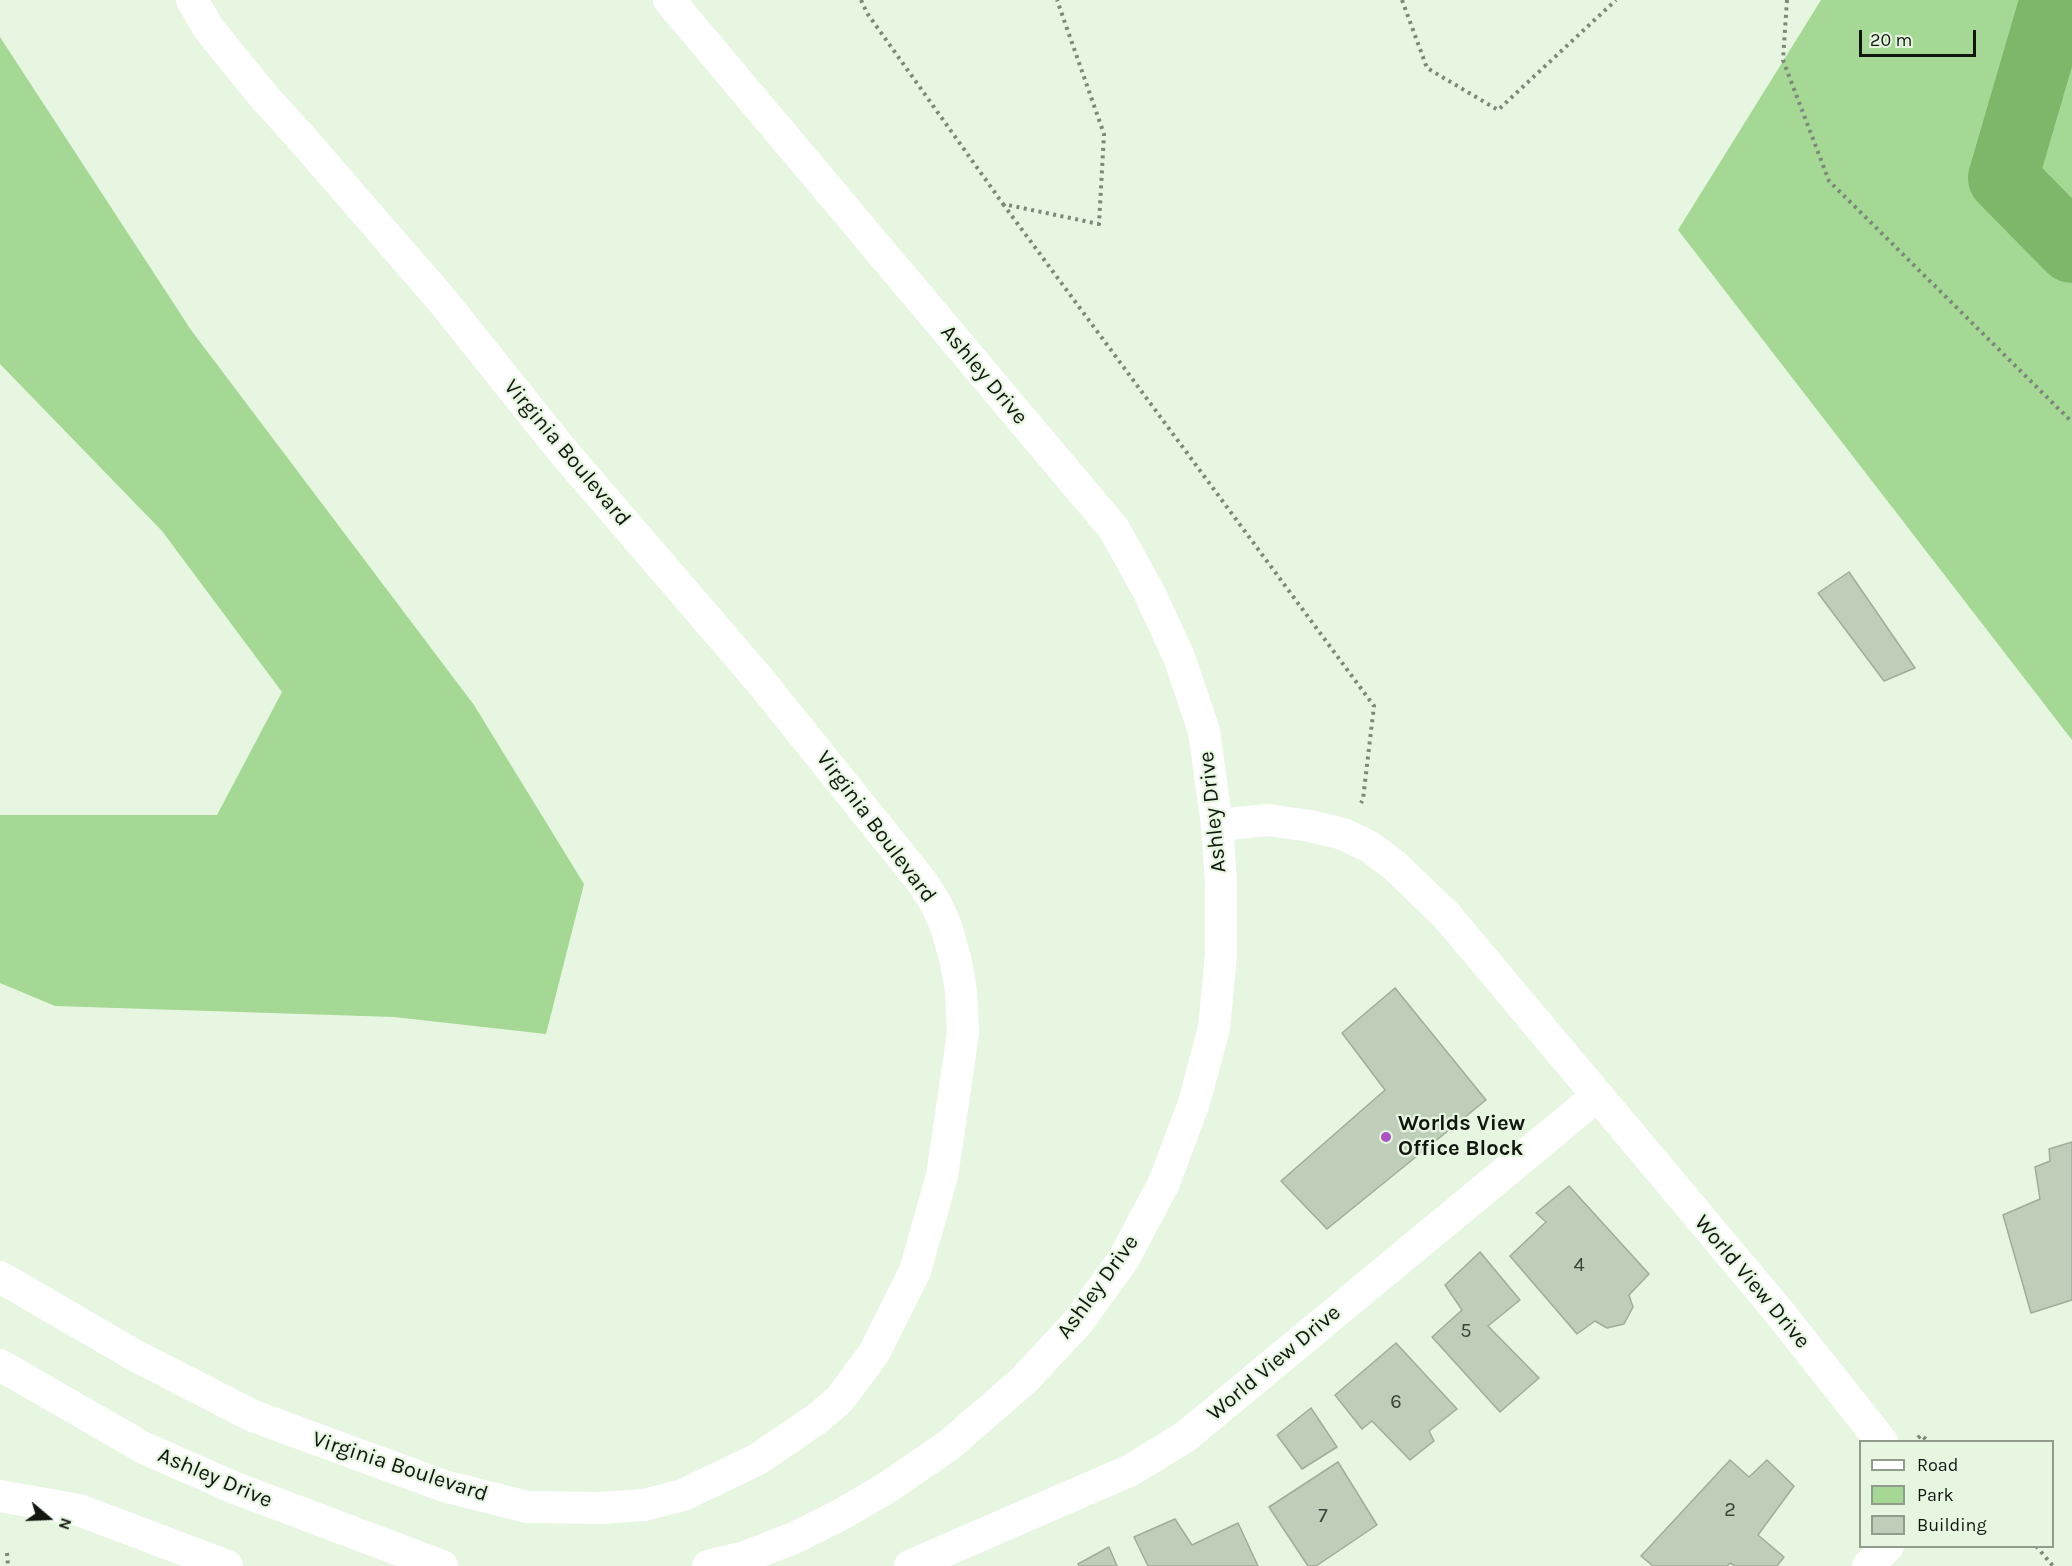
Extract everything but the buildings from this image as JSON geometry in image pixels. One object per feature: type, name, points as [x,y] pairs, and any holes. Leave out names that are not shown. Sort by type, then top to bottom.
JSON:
[{"type":"street","name":"Virginia Boulevard","points":[[0,1278],[136,1356],[253,1416],[444,1486],[527,1507],[601,1508],[644,1505],[683,1496],[758,1460],[818,1418],[840,1399],[874,1353],[915,1271],[942,1176],[963,1032],[961,991],[956,962],[946,926],[935,902],[922,882],[762,683],[561,449],[441,299],[265,98],[209,29],[192,0]]},
{"type":"street","name":"Ashley Drive","points":[[669,0],[1114,529],[1149,592],[1179,657],[1204,731],[1217,825],[1221,883],[1221,955],[1214,1028],[1194,1103],[1164,1183],[1123,1260],[1078,1322],[1023,1381],[949,1445],[888,1487],[794,1538],[753,1554],[708,1566]]},
{"type":"street","name":"World View Drive","points":[[1217,825],[1268,820],[1310,826],[1343,834],[1370,847],[1395,866],[1446,915],[1775,1307],[1880,1440]]},
{"type":"street","name":"World View Drive","points":[[910,1566],[1131,1470],[1185,1437],[1597,1096]]},
{"type":"street","name":"Ashley Drive","points":[[0,1365],[144,1448],[235,1488],[442,1566]]},
{"type":"street","points":[[0,1496],[79,1510],[227,1566]]},
{"type":"street","points":[[1868,1566],[1886,1548]]},
{"type":"path","points":[[861,0],[867,13],[1003,204],[1374,706],[1363,799],[1343,834]]},
{"type":"path","points":[[1003,204],[1099,224],[1104,134],[1057,0]]},
{"type":"path","points":[[1402,0],[1427,68],[1498,110],[1616,0]]},
{"type":"path","points":[[1787,0],[1782,60],[1829,181],[2072,422]]},
{"type":"path","points":[[2038,1548],[2053,1566]]},
{"type":"path","points":[[7,1553],[8,1566]]},
{"type":"green space","points":[[1821,0],[2072,0],[2072,740],[1678,230]]},
{"type":"green space","points":[[0,37],[191,330],[474,705],[584,884],[546,1034],[394,1017],[55,1006],[0,983],[0,815],[217,815],[282,692],[162,531],[0,364]]},
{"type":"waterway","points":[[2055,0],[2003,178],[2072,248]]},
{"type":"place","name":"Worlds View Office Block","points":[[1386,1137]]}]
